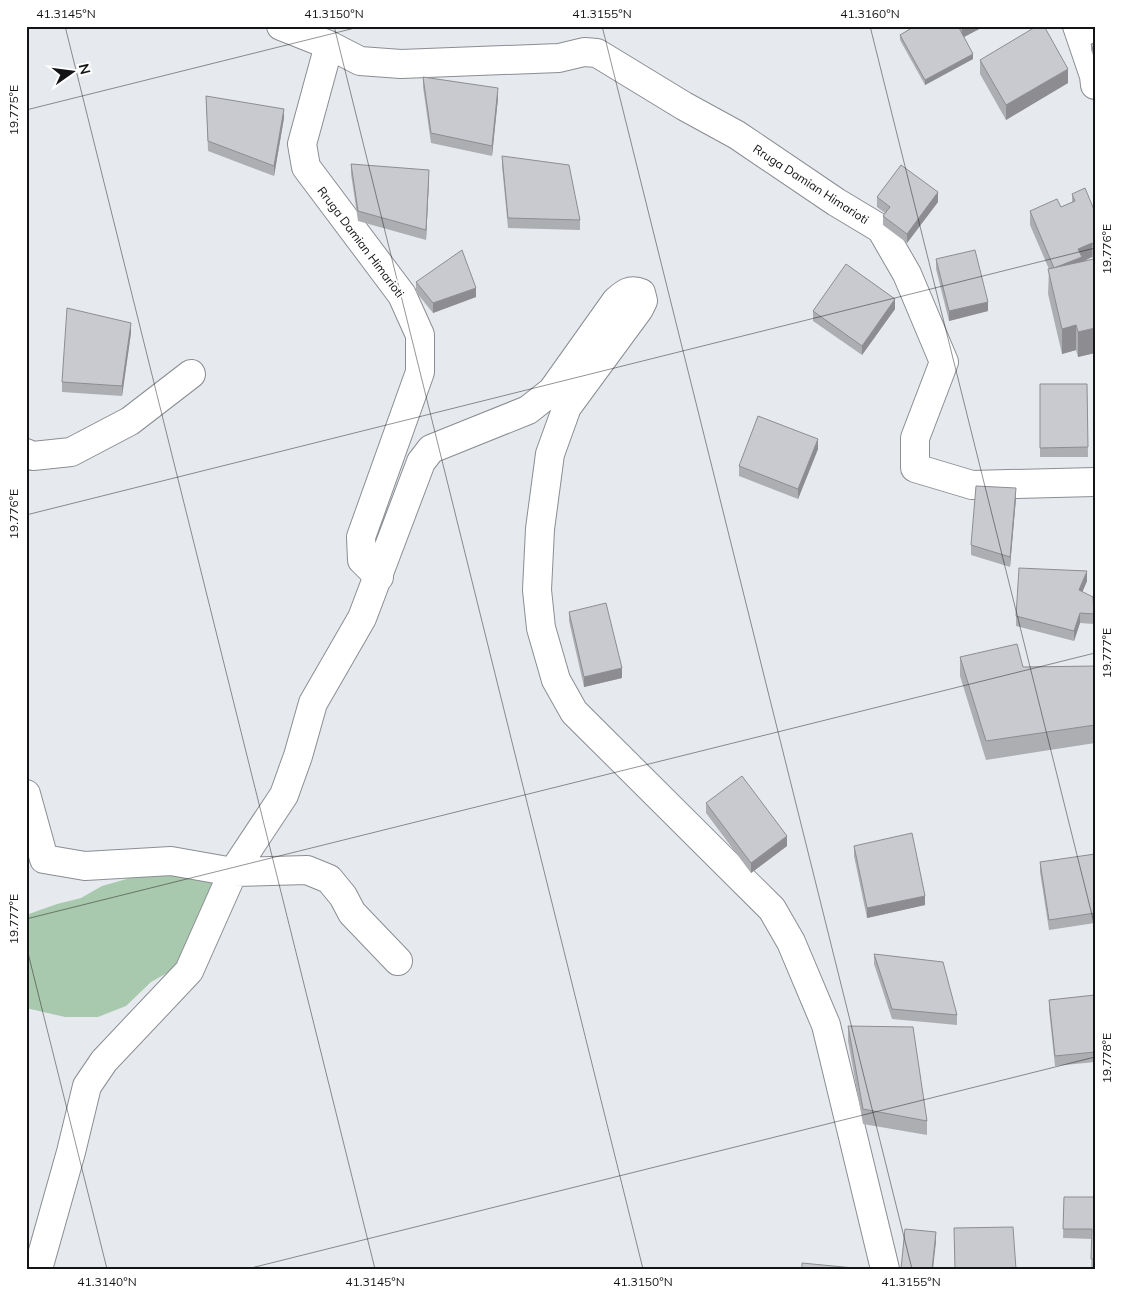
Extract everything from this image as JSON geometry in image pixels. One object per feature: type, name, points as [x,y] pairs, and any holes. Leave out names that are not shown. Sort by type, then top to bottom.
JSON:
[{"type":"street","name":"Rruga Damian Himarioti","points":[[281,26],[329,44],[360,61],[401,64],[559,58],[584,52],[597,53],[684,106],[737,135],[836,202],[881,228],[907,274],[944,362],[915,438],[915,468],[972,485],[1095,482]]},
{"type":"street","points":[[1077,26],[1094,76],[1095,85]]},
{"type":"street","name":"Rruga Damian Himarioti","points":[[329,44],[302,144],[306,167],[402,295],[420,335],[420,372],[361,537],[362,560],[379,577]]},
{"type":"street","points":[[38,1269],[71,1152],[87,1086],[104,1061],[189,971],[233,872],[284,795],[298,756],[313,703],[362,618],[421,462],[431,450],[528,410],[552,390],[616,301],[628,291],[634,290],[640,293],[642,301],[639,309],[567,406],[550,454],[537,590],[541,628],[556,680],[574,712],[772,909],[791,942],[826,1025],[885,1269]]},
{"type":"street","points":[[26,453],[32,456],[71,452],[130,421],[191,374]]},
{"type":"street","points":[[26,794],[44,859],[85,866],[171,860],[233,872],[307,870],[329,879],[343,896],[352,913],[398,961]]},
{"type":"green space","points":[[165,868],[219,882],[176,968],[151,982],[126,1006],[98,1017],[65,1017],[26,1008],[26,915],[81,898],[102,886]]},
{"type":"building","points":[[915,26],[958,26],[973,54],[925,80],[900,35]]},
{"type":"building","points":[[1037,26],[1044,26],[1068,69],[1006,105],[980,60]]},
{"type":"building","points":[[1095,43],[1095,55],[1091,44]]},
{"type":"building","points":[[423,77],[498,88],[492,146],[431,133]]},
{"type":"building","points":[[206,96],[284,109],[274,166],[208,141]]},
{"type":"building","points":[[502,156],[569,165],[580,220],[508,218]]},
{"type":"building","points":[[351,164],[429,170],[426,230],[358,211]]},
{"type":"building","points":[[901,165],[938,192],[907,234],[883,216],[890,207],[877,197]]},
{"type":"building","points":[[1085,188],[1095,212],[1095,248],[1092,243],[1078,249],[1082,257],[1054,268],[1030,211],[1057,199],[1061,207],[1075,201],[1072,194]]},
{"type":"building","points":[[462,250],[476,288],[433,303],[416,282]]},
{"type":"building","points":[[975,250],[988,302],[949,311],[936,259]]},
{"type":"building","points":[[1094,259],[1095,328],[1078,332],[1076,325],[1062,329],[1048,269]]},
{"type":"building","points":[[846,264],[895,299],[862,346],[813,311]]},
{"type":"building","points":[[67,308],[131,323],[122,386],[62,382]]},
{"type":"building","points":[[1040,384],[1087,384],[1088,447],[1040,448]]},
{"type":"building","points":[[758,416],[818,439],[798,489],[739,466]]},
{"type":"building","points":[[976,486],[1016,488],[1010,557],[971,545]]},
{"type":"building","points":[[1019,568],[1087,571],[1079,590],[1093,597],[1094,614],[1080,613],[1074,631],[1016,616]]},
{"type":"building","points":[[606,603],[622,668],[584,677],[569,612]]},
{"type":"building","points":[[1017,644],[1023,667],[1095,666],[1095,725],[986,741],[960,657]]},
{"type":"building","points":[[742,776],[787,836],[751,863],[706,803]]},
{"type":"building","points":[[912,833],[925,896],[867,908],[854,846]]},
{"type":"building","points":[[1095,854],[1095,913],[1049,920],[1040,862]]},
{"type":"building","points":[[874,954],[943,962],[957,1015],[892,1009]]},
{"type":"building","points":[[1095,995],[1095,1052],[1055,1056],[1049,1000]]},
{"type":"building","points":[[848,1026],[913,1027],[927,1121],[863,1109]]},
{"type":"building","points":[[1064,1197],[1095,1197],[1095,1259],[1091,1259],[1092,1229],[1063,1229]]},
{"type":"building","points":[[1013,1227],[1016,1269],[955,1269],[954,1228]]},
{"type":"building","points":[[905,1229],[936,1232],[932,1269],[901,1269]]},
{"type":"building","points":[[802,1263],[864,1269],[802,1269]]}]
